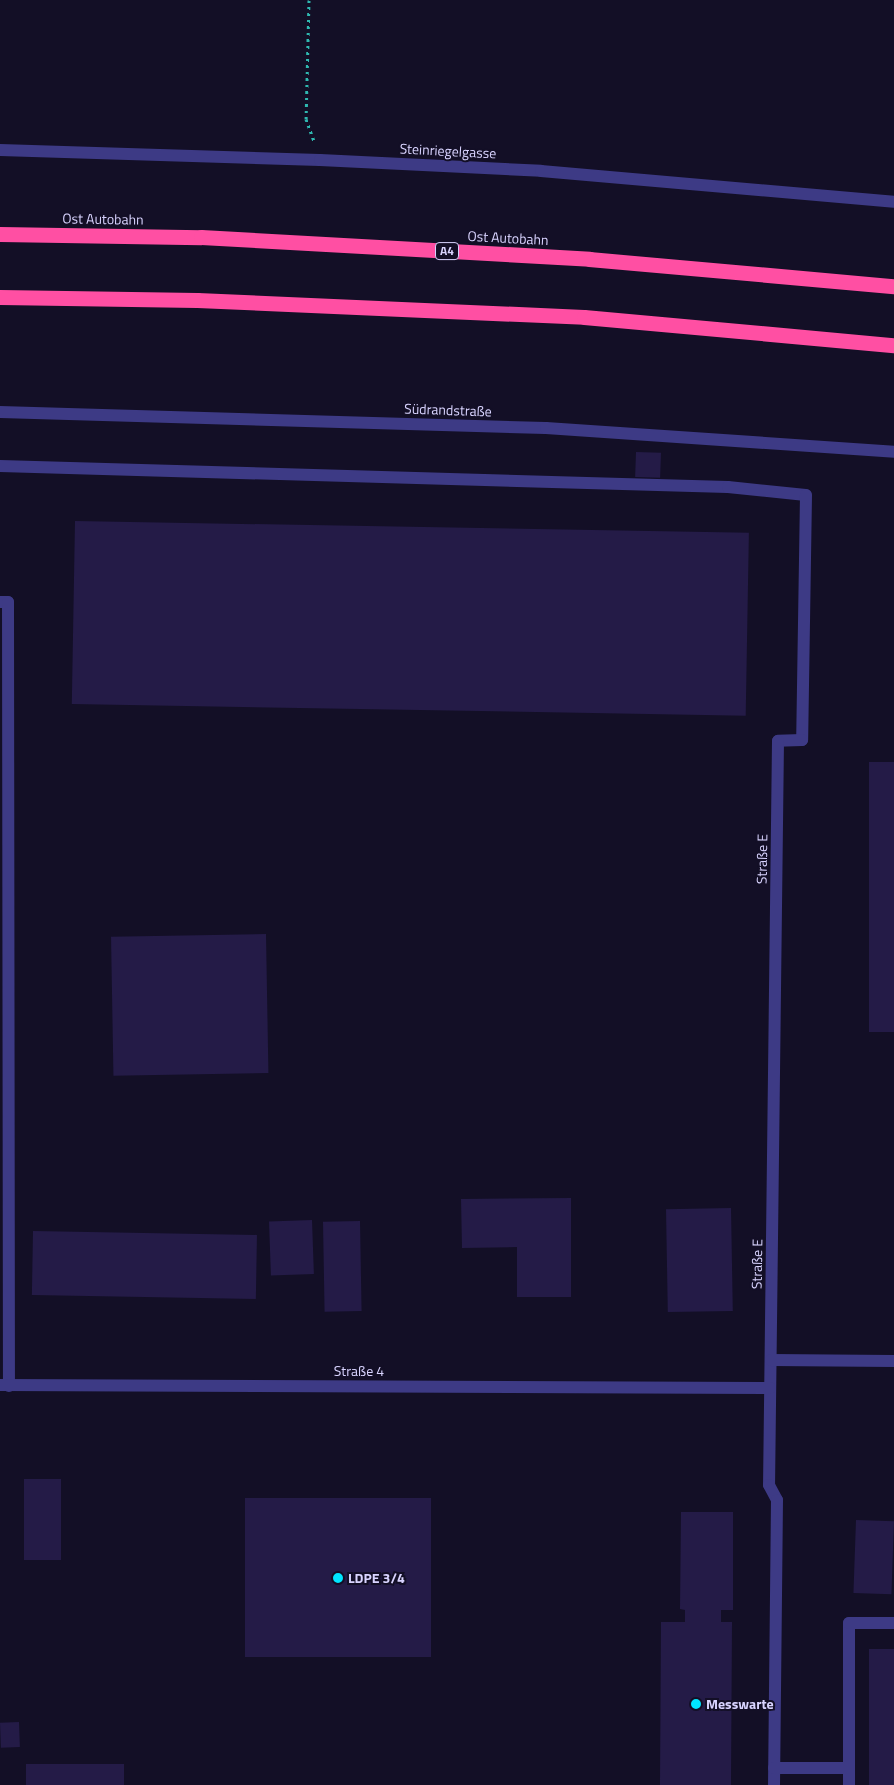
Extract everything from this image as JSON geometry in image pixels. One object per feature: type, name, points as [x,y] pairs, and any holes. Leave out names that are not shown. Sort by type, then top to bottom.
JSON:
[{"type":"highway","name":"Ost Autobahn","points":[[0,234],[201,237],[589,259],[894,286]]},
{"type":"highway","points":[[0,297],[198,300],[584,317],[894,346]]},
{"type":"street","name":"Steinriegelgasse","points":[[0,150],[320,160],[540,171],[894,202]]},
{"type":"street","name":"Südrandstraße","points":[[0,412],[546,428],[894,452]]},
{"type":"street","name":"Straße E","points":[[0,466],[728,487],[806,495],[802,740],[778,740],[770,1388],[770,1485],[777,1500],[774,1785]]},
{"type":"street","points":[[0,602],[8,602],[5,1386]]},
{"type":"street","points":[[771,1360],[894,1361]]},
{"type":"street","name":"Straße 4","points":[[5,1386],[770,1388]]},
{"type":"street","points":[[850,1785],[849,1623],[894,1623]]},
{"type":"street","points":[[774,1768],[849,1768]]},
{"type":"path","points":[[309,0],[306,119],[320,160]]},
{"type":"building","points":[[636,452],[661,453],[660,478],[635,477]]},
{"type":"building","points":[[75,521],[749,533],[746,716],[72,704]]},
{"type":"building","points":[[869,762],[894,762],[894,1032],[869,1032]]},
{"type":"building","points":[[266,934],[268,1073],[113,1076],[111,937]]},
{"type":"building","points":[[571,1198],[571,1297],[517,1297],[517,1247],[462,1248],[461,1199]]},
{"type":"building","points":[[731,1208],[733,1311],[668,1312],[666,1209]]},
{"type":"building","points":[[312,1220],[314,1274],[271,1275],[269,1222]]},
{"type":"building","points":[[360,1221],[362,1311],[325,1312],[323,1222]]},
{"type":"building","points":[[33,1231],[257,1235],[256,1299],[32,1295]]},
{"type":"building","points":[[24,1479],[61,1479],[61,1560],[24,1560]]},
{"type":"building","name":"LDPE 3/4","points":[[245,1498],[431,1498],[431,1657],[245,1657]]},
{"type":"building","name":"Messwarte","points":[[681,1512],[733,1512],[733,1610],[721,1610],[721,1622],[732,1622],[731,1785],[660,1785],[661,1622],[685,1622],[685,1610],[680,1609]]},
{"type":"building","points":[[856,1520],[894,1521],[891,1594],[853,1593]]},
{"type":"building","points":[[869,1649],[894,1649],[894,1785],[869,1785]]},
{"type":"building","points":[[19,1722],[20,1747],[1,1748],[0,1723]]},
{"type":"building","points":[[26,1764],[124,1764],[124,1785],[26,1785]]},
{"type":"place","name":"LDPE 3/4","points":[[338,1578]]},
{"type":"place","name":"Messwarte","points":[[696,1704]]}]
